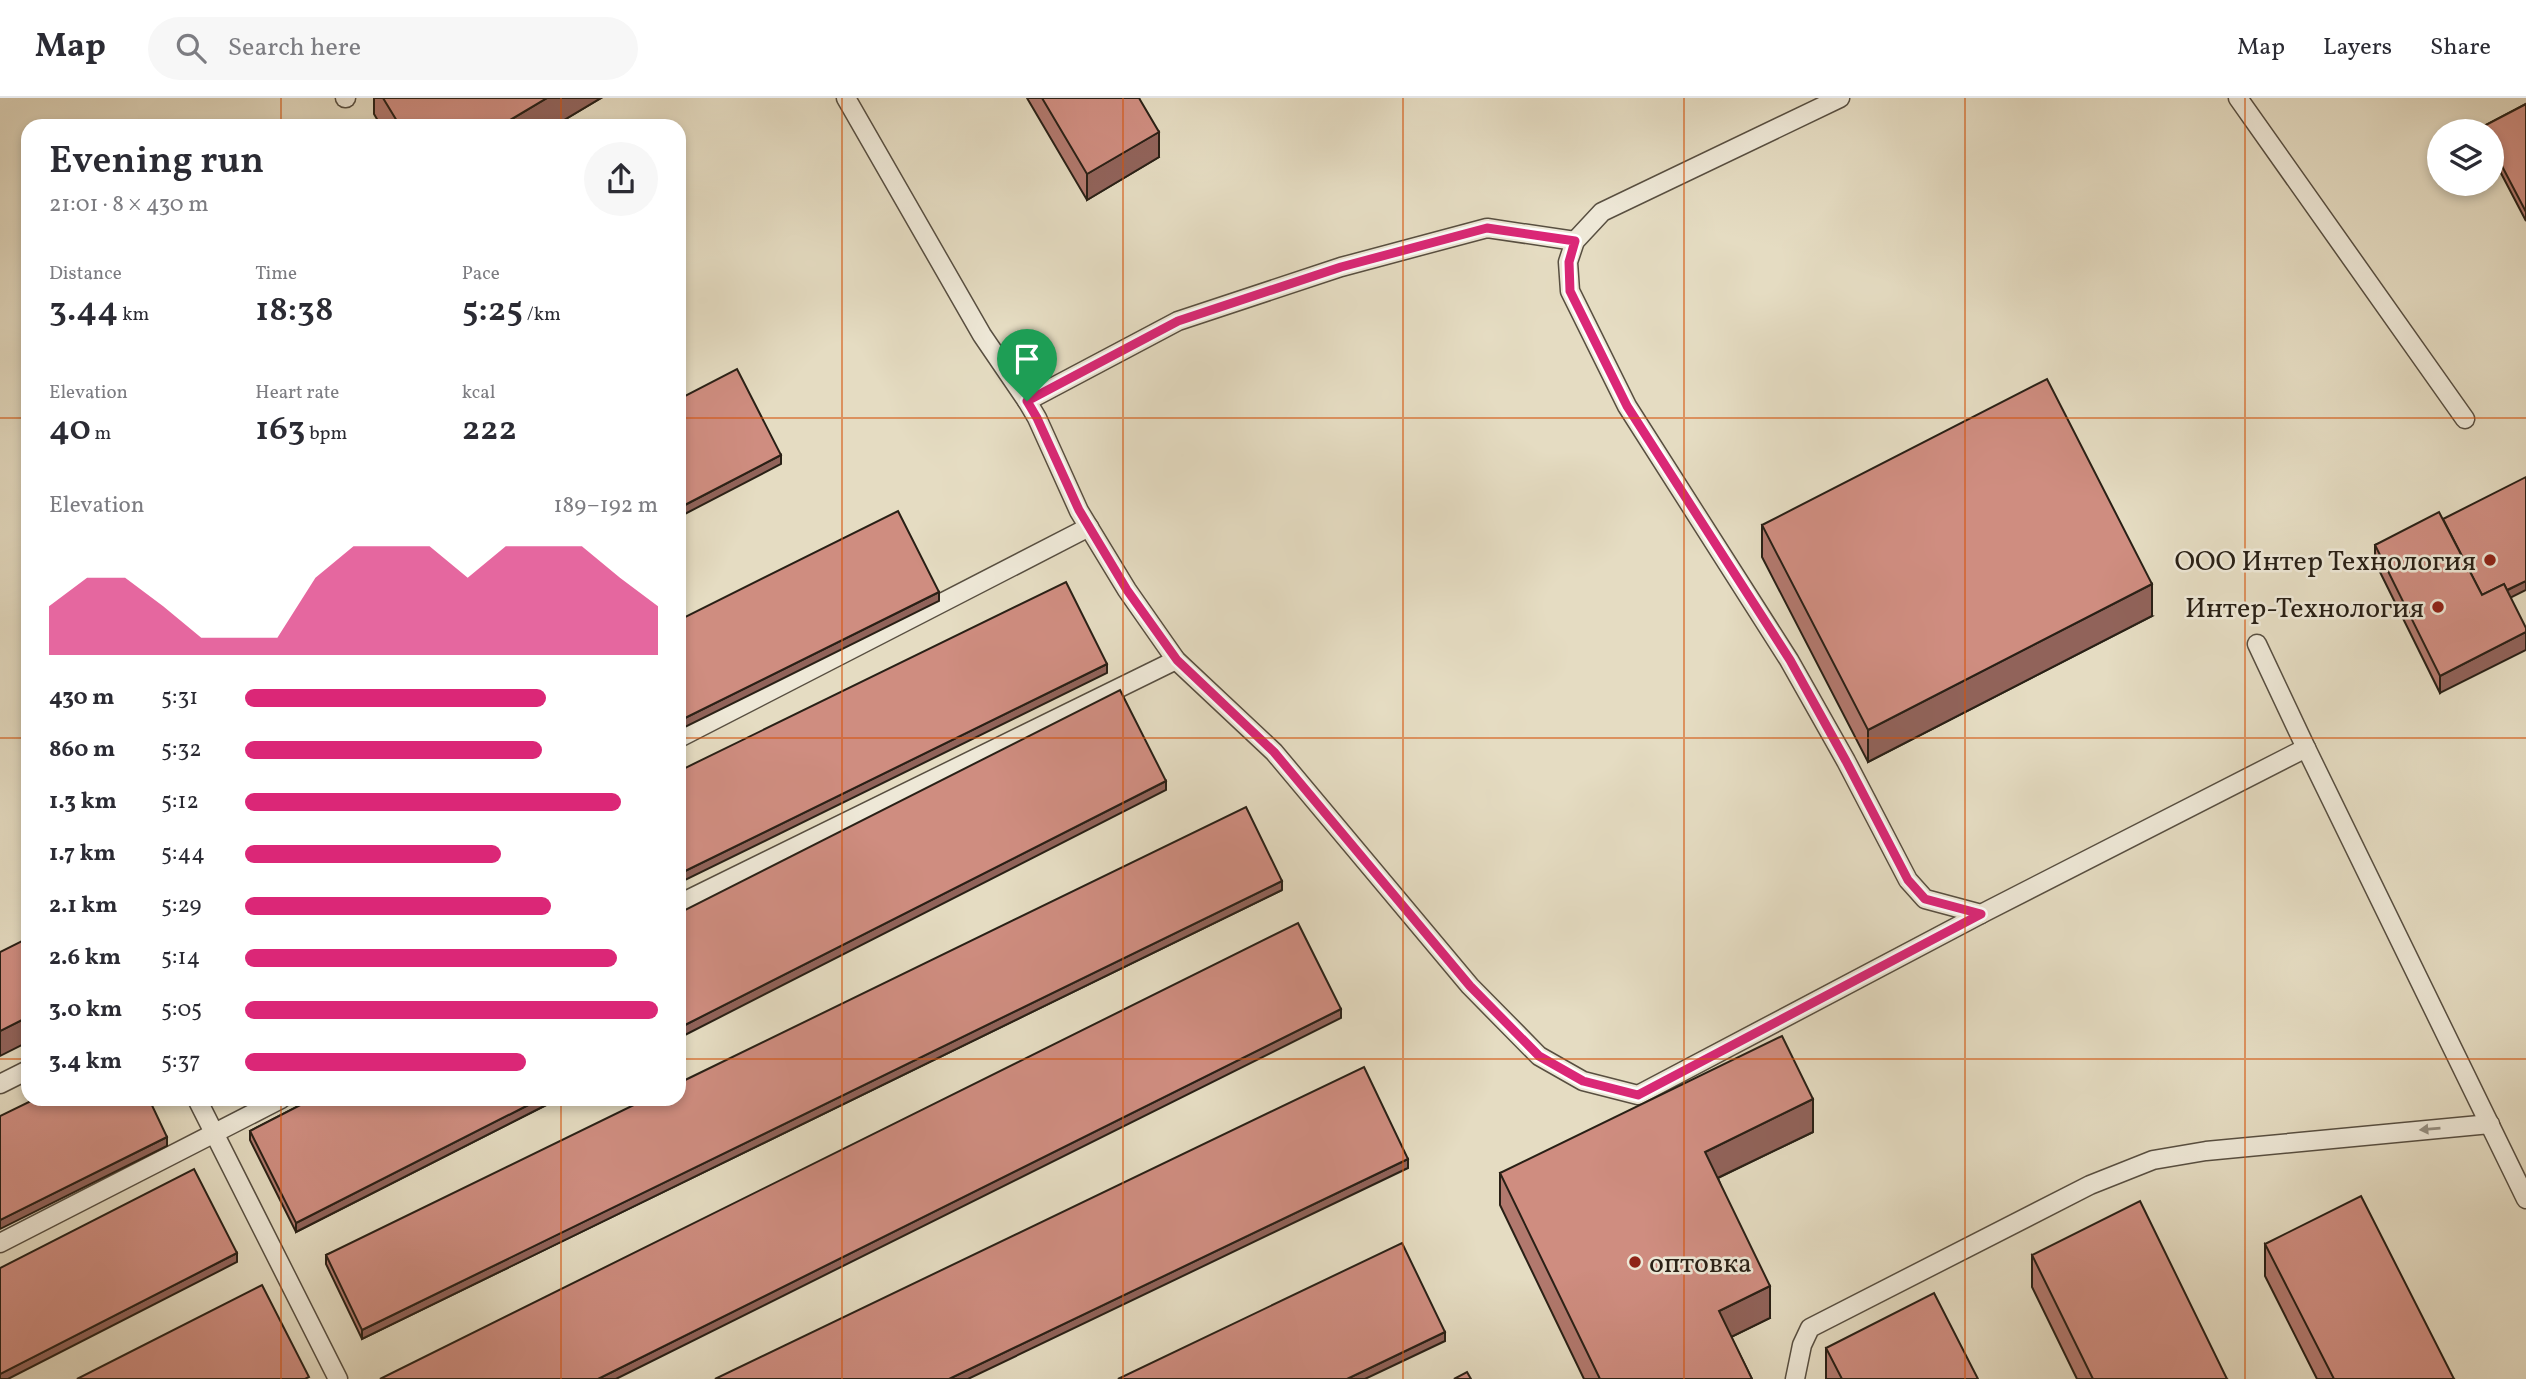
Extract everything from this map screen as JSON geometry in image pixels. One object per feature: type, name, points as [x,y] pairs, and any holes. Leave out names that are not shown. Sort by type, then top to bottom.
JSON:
[{"type":"lane","points":[[846,98],[982,335],[1027,401],[1089,527],[1127,590],[1177,660],[1274,752],[1470,986],[1539,1056],[1583,1081],[1638,1095],[1981,914],[2306,748]]},
{"type":"lane","points":[[1840,98],[1602,212],[1575,241],[1569,262],[1570,291],[1627,406],[1790,660],[1908,880],[1925,899],[1981,914]]},
{"type":"lane","points":[[2238,98],[2465,419]]},
{"type":"lane","points":[[1027,401],[1178,321],[1341,267],[1487,228],[1575,241]]},
{"type":"lane","points":[[686,734],[1089,527]]},
{"type":"lane","points":[[2257,644],[2526,1199]]},
{"type":"lane","points":[[686,901],[1177,660]]},
{"type":"lane","points":[[0,1084],[21,1074]]},
{"type":"lane","points":[[200,1106],[338,1379]]},
{"type":"lane","points":[[0,1243],[267,1106]]},
{"type":"lane","points":[[1795,1379],[1802,1345],[1810,1328],[1958,1250],[2090,1185],[2153,1160],[2206,1151],[2490,1124]]},
{"type":"building","points":[[383,98],[547,98],[512,119],[396,119]]},
{"type":"building","points":[[1042,98],[1139,98],[1159,132],[1087,174]]},
{"type":"building","points":[[2526,104],[2526,212],[2504,170],[2504,119],[2497,119]]},
{"type":"building","points":[[737,369],[781,455],[686,504],[686,395]]},
{"type":"building","points":[[2047,379],[2152,584],[1868,730],[1762,525]]},
{"type":"building","name":"ООО Интер Технология","points":[[2526,477],[2526,581],[2507,590],[2504,584],[2482,595],[2443,519]]},
{"type":"building","points":[[898,511],[939,592],[686,718],[686,617]]},
{"type":"building","name":"Интер-Технология","points":[[2439,512],[2482,595],[2504,584],[2526,628],[2526,632],[2440,676],[2375,545]]},
{"type":"building","points":[[1066,582],[1107,664],[686,871],[686,768]]},
{"type":"building","points":[[1120,690],[1166,781],[686,1024],[686,909]]},
{"type":"building","points":[[1246,807],[1282,881],[362,1330],[326,1255],[632,1106],[686,1106],[686,1080]]},
{"type":"building","points":[[1298,923],[1341,1009],[598,1379],[380,1379]]},
{"type":"building","points":[[21,942],[21,1020],[0,1031],[0,952]]},
{"type":"building","name":"оптовка","points":[[1782,1036],[1813,1099],[1705,1152],[1770,1286],[1719,1311],[1752,1379],[1600,1379],[1500,1173]]},
{"type":"building","points":[[1364,1067],[1408,1159],[949,1379],[715,1379]]},
{"type":"building","points":[[21,1106],[152,1106],[167,1137],[0,1220],[0,1116]]},
{"type":"building","points":[[298,1106],[526,1106],[296,1223],[250,1131]]},
{"type":"building","points":[[194,1169],[237,1253],[0,1374],[0,1268]]},
{"type":"building","points":[[2361,1196],[2454,1379],[2334,1379],[2265,1244]]},
{"type":"building","points":[[2140,1201],[2227,1379],[2093,1379],[2032,1255]]},
{"type":"building","points":[[1402,1243],[1445,1332],[1347,1379],[1118,1379]]},
{"type":"building","points":[[262,1285],[309,1377],[77,1379]]},
{"type":"building","points":[[1934,1293],[1978,1379],[1842,1379],[1826,1348]]},
{"type":"building","points":[[1467,1372],[1471,1379],[1454,1379]]},
{"type":"place","name":"ООО Интер Технология","points":[[2490,560]]},
{"type":"place","name":"Интер-Технология","points":[[2438,607]]},
{"type":"place","name":"оптовка","points":[[1635,1262]]},
{"type":"route","points":[[1487,228],[1575,241],[1569,262],[1570,291],[1627,406],[1790,660],[1908,880],[1925,899],[1981,914],[1638,1095],[1583,1081],[1539,1056],[1470,986],[1274,752],[1177,660],[1127,590],[1079,510],[1027,401],[1178,321],[1341,267],[1487,228]]}]
